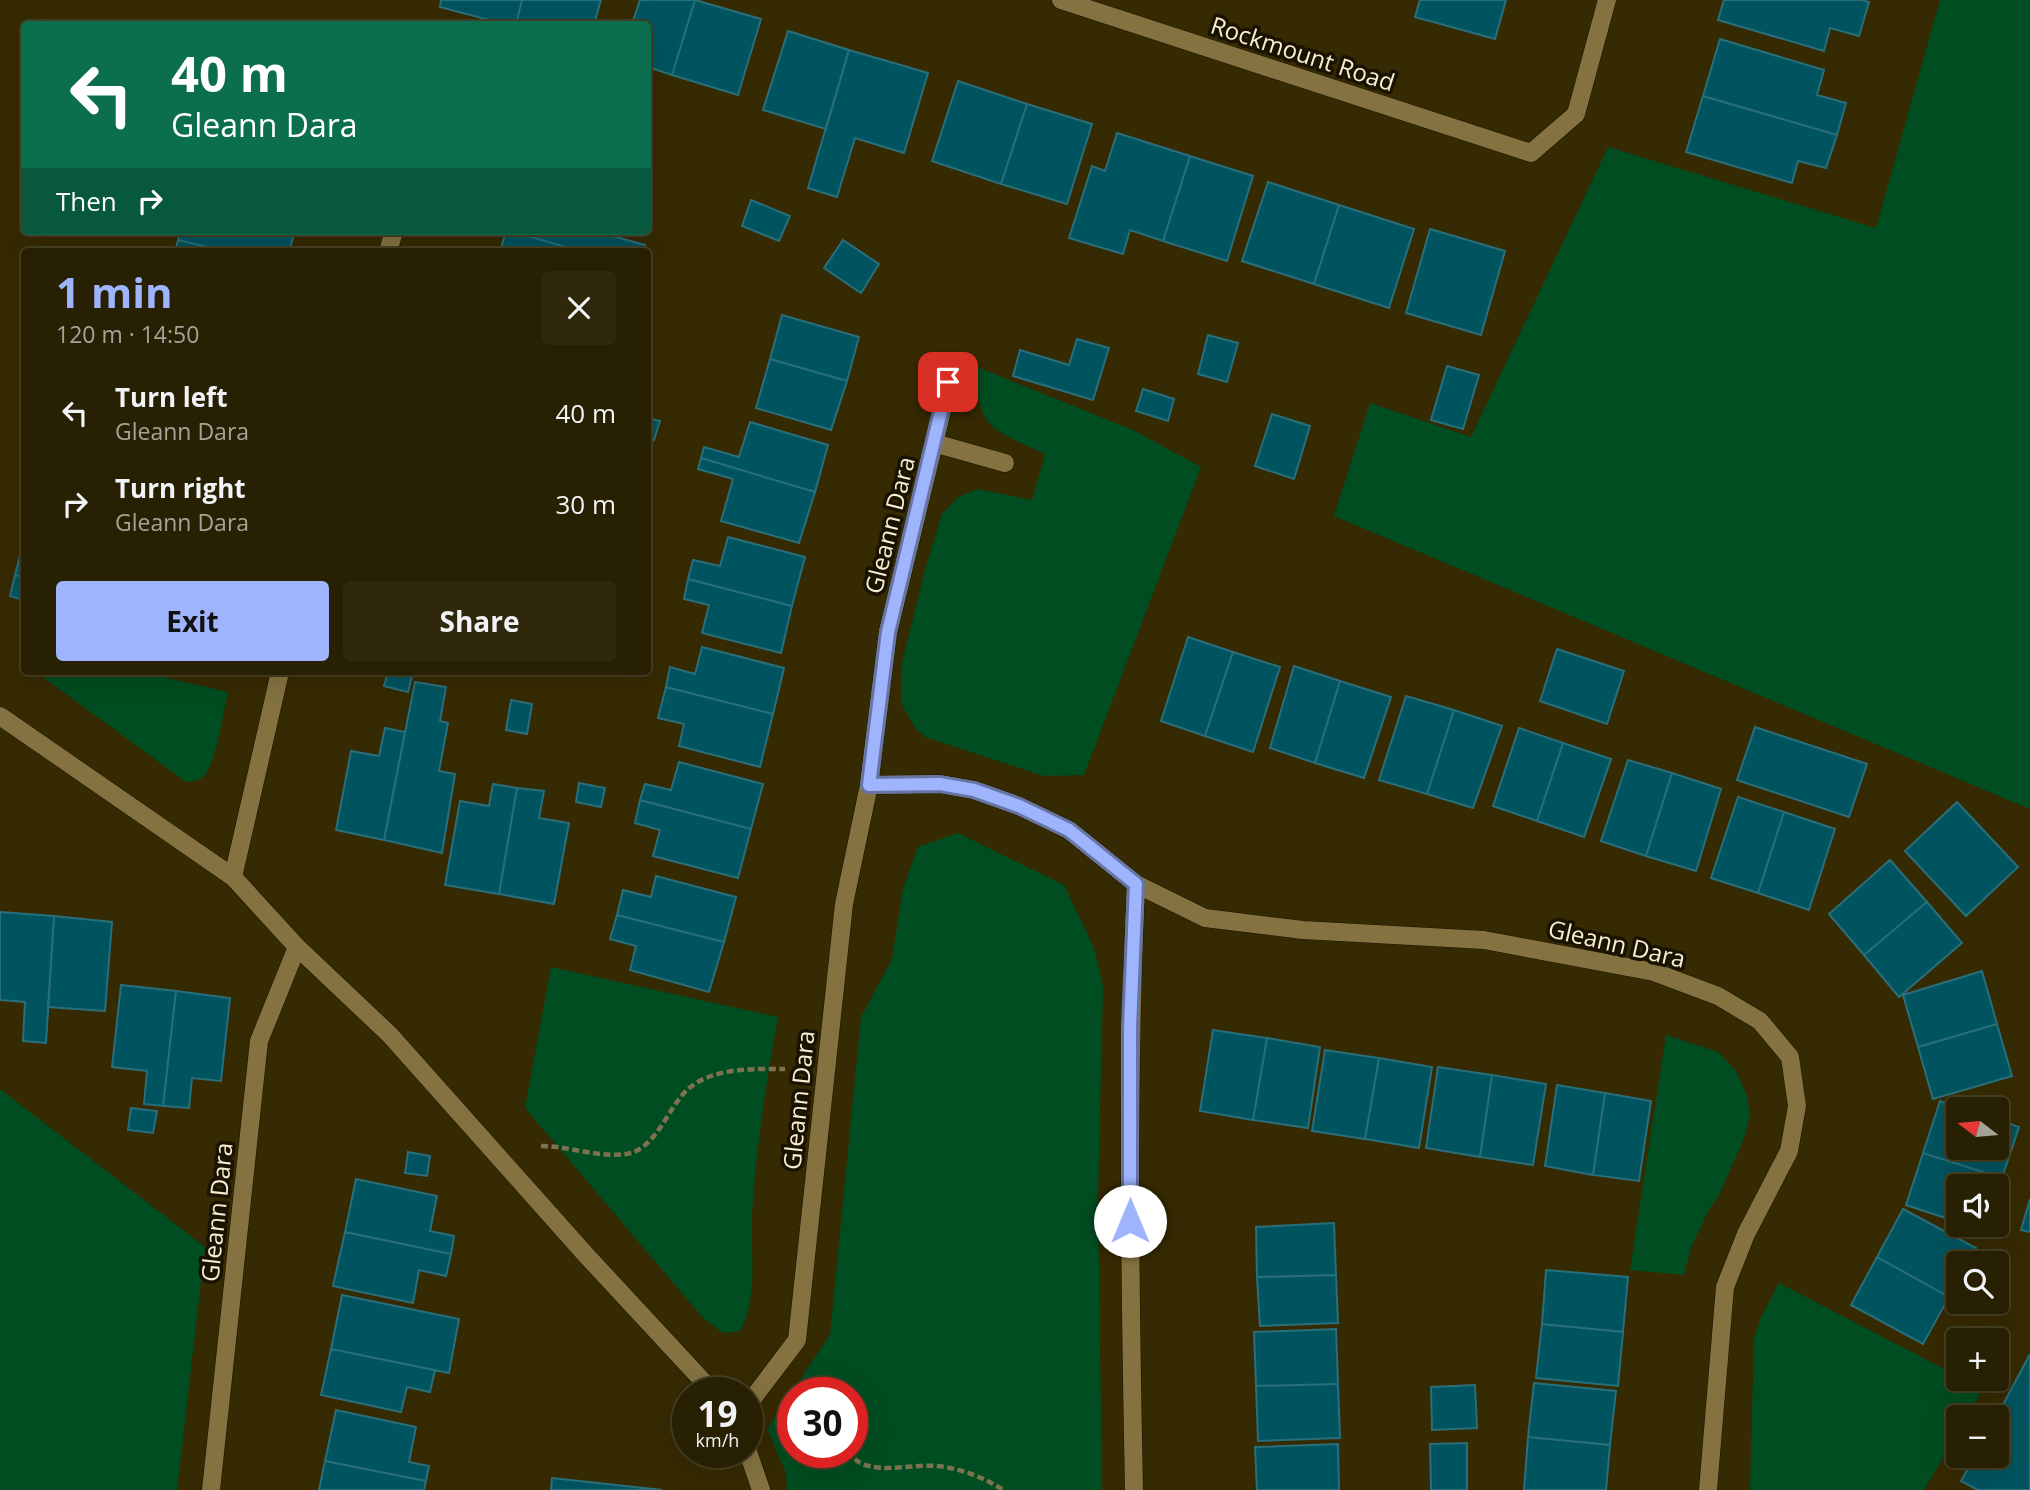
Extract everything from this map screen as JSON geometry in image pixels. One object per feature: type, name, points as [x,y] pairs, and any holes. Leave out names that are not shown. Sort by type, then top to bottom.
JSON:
[{"type":"street","name":"Rockmount Road","points":[[1061,0],[1531,153],[1576,114],[1607,0]]},
{"type":"street","name":"Gleann Dara","points":[[763,1385],[797,1340],[844,904],[869,785],[888,632],[948,382]]},
{"type":"street","name":"Gleann Dara","points":[[934,443],[1004,463]]},
{"type":"street","points":[[233,877],[279,675]]},
{"type":"street","points":[[0,716],[233,877],[297,947],[390,1035],[699,1377]]},
{"type":"street","name":"Gleann Dara","points":[[869,785],[940,784],[974,790],[1019,806],[1069,830],[1136,884],[1205,918],[1303,930],[1484,940],[1654,972],[1718,996],[1760,1021],[1790,1057],[1797,1106],[1789,1152],[1746,1234],[1725,1287],[1708,1490]]},
{"type":"street","points":[[1135,1490],[1130,1304],[1130,1027],[1136,884]]},
{"type":"street","name":"Gleann Dara","points":[[211,1490],[259,1041],[297,947]]},
{"type":"street","points":[[753,1468],[761,1490]]},
{"type":"path","points":[[488,1145],[557,1146],[628,1154],[643,1146],[688,1089],[703,1080],[727,1072],[751,1069],[826,1068]]},
{"type":"path","points":[[868,1466],[939,1466],[981,1477],[1003,1490]]},
{"type":"green space","points":[[1940,0],[2030,0],[2030,809],[1334,516],[1370,403],[1471,437],[1608,147],[1876,228]]},
{"type":"green space","points":[[977,367],[1133,430],[1201,467],[1084,775],[1044,776],[925,737],[916,729],[901,703],[901,667],[942,514],[958,497],[977,489],[1032,500],[1045,454],[1001,433],[984,416],[977,388]]},
{"type":"green space","points":[[40,675],[154,675],[228,692],[210,766],[200,779],[186,782]]},
{"type":"green space","points":[[958,833],[1064,885],[1094,948],[1103,987],[1098,1195],[1102,1490],[787,1490],[784,1468],[868,1468],[868,1377],[802,1377],[830,1335],[861,1017],[892,959],[903,888],[918,847]]},
{"type":"green space","points":[[551,967],[778,1017],[756,1165],[752,1214],[752,1289],[746,1318],[740,1331],[723,1333],[703,1318],[525,1108]]},
{"type":"green space","points":[[1666,1035],[1718,1052],[1736,1071],[1747,1096],[1750,1116],[1743,1141],[1719,1195],[1708,1211],[1691,1248],[1684,1275],[1630,1270]]},
{"type":"green space","points":[[0,1089],[205,1247],[177,1490],[0,1490]]},
{"type":"green space","points":[[1779,1283],[1946,1370],[1946,1391],[1982,1391],[1974,1405],[1946,1405],[1946,1452],[1924,1490],[1750,1490],[1754,1339],[1760,1319]]},
{"type":"green space","points":[[777,1414],[777,1452],[767,1429]]},
{"type":"building","points":[[441,0],[522,0],[517,21],[493,21],[440,7]]},
{"type":"building","points":[[522,0],[601,0],[595,21],[517,21]]},
{"type":"building","points":[[640,0],[695,0],[672,75],[651,68],[651,21],[633,21]]},
{"type":"building","points":[[695,0],[761,19],[738,95],[672,75]]},
{"type":"building","points":[[1420,0],[1506,0],[1495,39],[1415,17]]},
{"type":"building","points":[[1724,0],[1869,2],[1859,36],[1830,28],[1824,51],[1718,20]]},
{"type":"building","points":[[788,31],[849,50],[826,129],[763,110]]},
{"type":"building","points":[[1720,39],[1824,70],[1817,95],[1846,103],[1837,135],[1703,96]]},
{"type":"building","points":[[849,50],[928,73],[904,153],[855,138],[837,197],[808,188]]},
{"type":"building","points":[[958,81],[1027,104],[1001,184],[932,161]]},
{"type":"building","points":[[1703,96],[1837,135],[1826,168],[1798,161],[1792,183],[1686,152]]},
{"type":"building","points":[[1027,104],[1092,124],[1067,204],[1001,184]]},
{"type":"building","points":[[1117,133],[1190,156],[1163,241],[1130,230],[1123,254],[1069,238],[1092,166],[1105,171]]},
{"type":"building","points":[[1190,156],[1253,176],[1227,261],[1163,241]]},
{"type":"building","points":[[1268,182],[1339,205],[1314,284],[1242,261]]},
{"type":"building","points":[[751,200],[790,216],[779,241],[742,226]]},
{"type":"building","points":[[1339,205],[1414,229],[1389,308],[1314,284]]},
{"type":"building","points":[[1430,229],[1505,251],[1481,335],[1406,313]]},
{"type":"building","points":[[179,235],[294,235],[290,248],[211,248],[178,240]]},
{"type":"building","points":[[505,235],[525,235],[568,248],[501,248]]},
{"type":"building","points":[[525,235],[609,235],[645,245],[644,248],[568,248]]},
{"type":"building","points":[[178,240],[211,248],[176,248]]},
{"type":"building","points":[[843,240],[879,264],[861,293],[824,268]]},
{"type":"building","points":[[782,315],[859,337],[847,381],[770,359]]},
{"type":"building","points":[[1208,335],[1238,343],[1227,382],[1198,374]]},
{"type":"building","points":[[1077,339],[1109,348],[1093,400],[1013,376],[1020,350],[1069,365]]},
{"type":"building","points":[[770,359],[847,381],[831,430],[756,408]]},
{"type":"building","points":[[1447,366],[1479,375],[1463,429],[1431,420]]},
{"type":"building","points":[[1143,389],[1174,399],[1168,421],[1136,411]]},
{"type":"building","points":[[1272,414],[1310,426],[1294,479],[1255,466]]},
{"type":"building","points":[[651,419],[660,421],[654,440],[651,439]]},
{"type":"building","points":[[750,422],[828,445],[815,492],[701,458],[704,447],[739,457]]},
{"type":"building","points":[[701,458],[815,492],[799,543],[721,521],[733,479],[698,469]]},
{"type":"building","points":[[728,537],[805,557],[792,606],[688,579],[693,560],[720,566]]},
{"type":"building","points":[[20,556],[21,556],[21,576],[15,575]]},
{"type":"building","points":[[15,575],[21,576],[21,599],[10,596]]},
{"type":"building","points":[[688,579],[792,606],[781,653],[702,633],[709,605],[684,599]]},
{"type":"building","points":[[1188,637],[1233,652],[1205,736],[1161,721]]},
{"type":"building","points":[[702,647],[784,668],[773,714],[666,687],[670,667],[695,674]]},
{"type":"building","points":[[1557,649],[1624,671],[1607,724],[1540,701]]},
{"type":"building","points":[[1233,652],[1280,667],[1253,752],[1205,736]]},
{"type":"building","points":[[1294,666],[1340,681],[1315,763],[1270,748]]},
{"type":"building","points":[[387,675],[412,675],[408,692],[384,686]]},
{"type":"building","points":[[1340,681],[1391,697],[1364,778],[1315,763]]},
{"type":"building","points":[[415,682],[446,687],[440,721],[448,723],[439,771],[455,774],[442,853],[384,840]]},
{"type":"building","points":[[666,687],[773,714],[760,767],[679,746],[684,724],[658,718]]},
{"type":"building","points":[[1406,696],[1454,710],[1427,794],[1379,780]]},
{"type":"building","points":[[511,700],[532,704],[527,734],[506,730]]},
{"type":"building","points":[[1454,710],[1502,726],[1473,808],[1427,794]]},
{"type":"building","points":[[1755,727],[1867,764],[1849,817],[1737,780]]},
{"type":"building","points":[[385,728],[405,732],[384,840],[336,830],[351,751],[379,756]]},
{"type":"building","points":[[1519,728],[1563,743],[1537,821],[1493,806]]},
{"type":"building","points":[[1563,743],[1611,759],[1584,837],[1537,821]]},
{"type":"building","points":[[1628,760],[1672,773],[1646,856],[1601,841]]},
{"type":"building","points":[[679,762],[763,784],[751,829],[640,800],[645,784],[671,790]]},
{"type":"building","points":[[1672,773],[1721,789],[1696,871],[1646,856]]},
{"type":"building","points":[[579,783],[605,788],[601,807],[576,802]]},
{"type":"building","points":[[493,784],[517,788],[499,894],[445,885],[460,801],[489,806]]},
{"type":"building","points":[[517,788],[544,791],[539,818],[569,823],[554,904],[499,894]]},
{"type":"building","points":[[1738,797],[1784,812],[1758,893],[1711,878]]},
{"type":"building","points":[[640,800],[751,829],[738,878],[653,856],[660,830],[635,823]]},
{"type":"building","points":[[1957,802],[2018,867],[1966,916],[1905,851]]},
{"type":"building","points":[[1784,812],[1835,829],[1809,910],[1758,893]]},
{"type":"building","points":[[1890,860],[1927,902],[1864,955],[1829,914]]},
{"type":"building","points":[[656,876],[736,897],[724,942],[617,915],[623,890],[651,897]]},
{"type":"building","points":[[1927,902],[1962,943],[1899,997],[1864,955]]},
{"type":"building","points":[[0,912],[54,916],[46,1043],[23,1041],[25,1002],[0,1000]]},
{"type":"building","points":[[617,915],[724,942],[709,992],[630,970],[636,946],[610,939]]},
{"type":"building","points":[[54,916],[112,922],[105,1011],[48,1007]]},
{"type":"building","points":[[1982,971],[1997,1024],[1918,1047],[1903,995]]},
{"type":"building","points":[[121,985],[176,991],[163,1106],[144,1104],[147,1071],[112,1067]]},
{"type":"building","points":[[176,991],[230,998],[221,1081],[192,1078],[189,1108],[163,1106]]},
{"type":"building","points":[[1997,1024],[2012,1076],[1933,1099],[1918,1047]]},
{"type":"building","points":[[1213,1030],[1267,1038],[1253,1120],[1200,1111]]},
{"type":"building","points":[[1267,1038],[1320,1047],[1308,1128],[1253,1120]]},
{"type":"building","points":[[1325,1050],[1379,1058],[1365,1139],[1312,1131]]},
{"type":"building","points":[[1379,1058],[1432,1067],[1419,1148],[1365,1139]]},
{"type":"building","points":[[1438,1067],[1492,1075],[1480,1157],[1426,1148]]},
{"type":"building","points":[[1492,1075],[1546,1084],[1533,1165],[1480,1157]]},
{"type":"building","points":[[1557,1085],[1605,1093],[1593,1175],[1545,1166]]},
{"type":"building","points":[[1605,1093],[1651,1101],[1639,1181],[1593,1175]]},
{"type":"building","points":[[1940,1101],[1946,1103],[1946,1160],[2008,1160],[2003,1174],[1989,1174],[1923,1153]]},
{"type":"building","points":[[131,1108],[157,1111],[153,1133],[128,1130]]},
{"type":"building","points":[[2009,1123],[2019,1127],[2009,1157]]},
{"type":"building","points":[[408,1152],[430,1156],[427,1176],[405,1173]]},
{"type":"building","points":[[1923,1153],[1989,1174],[1946,1174],[1946,1218],[1906,1205]]},
{"type":"building","points":[[356,1179],[437,1196],[430,1231],[454,1236],[451,1254],[345,1232]]},
{"type":"building","points":[[2030,1199],[2030,1232],[2021,1230]]},
{"type":"building","points":[[1903,1209],[1946,1232],[1946,1237],[1955,1237],[1976,1248],[1974,1251],[1946,1251],[1946,1295],[1877,1257]]},
{"type":"building","points":[[1334,1223],[1336,1275],[1257,1277],[1256,1227]]},
{"type":"building","points":[[345,1232],[451,1254],[446,1276],[419,1270],[413,1303],[333,1286]]},
{"type":"building","points":[[1877,1257],[1946,1295],[1946,1302],[1923,1344],[1851,1305]]},
{"type":"building","points":[[1546,1270],[1628,1277],[1623,1332],[1542,1324]]},
{"type":"building","points":[[1336,1275],[1338,1323],[1260,1326],[1257,1277]]},
{"type":"building","points":[[342,1295],[459,1319],[449,1373],[331,1349]]},
{"type":"building","points":[[1542,1324],[1623,1332],[1618,1386],[1536,1378]]},
{"type":"building","points":[[1336,1329],[1338,1384],[1256,1386],[1254,1332]]},
{"type":"building","points":[[331,1349],[435,1370],[430,1392],[407,1387],[401,1412],[321,1395]]},
{"type":"building","points":[[2030,1354],[2030,1490],[1978,1490],[1961,1481],[1968,1468],[2009,1468],[2009,1405],[2003,1405]]},
{"type":"building","points":[[1534,1383],[1616,1391],[1610,1445],[1528,1437]]},
{"type":"building","points":[[1338,1384],[1340,1438],[1258,1441],[1256,1386]]},
{"type":"building","points":[[1475,1385],[1477,1428],[1432,1430],[1431,1387]]},
{"type":"building","points":[[336,1410],[416,1427],[409,1462],[429,1466],[426,1481],[325,1461]]},
{"type":"building","points":[[1528,1437],[1610,1445],[1606,1490],[1524,1490]]},
{"type":"building","points":[[1467,1443],[1467,1490],[1431,1490],[1430,1444]]},
{"type":"building","points":[[1338,1444],[1339,1490],[1257,1490],[1255,1447]]},
{"type":"building","points":[[325,1461],[426,1481],[424,1490],[319,1490]]},
{"type":"building","points":[[552,1478],[662,1490],[551,1490]]},
{"type":"route","points":[[948,382],[888,632],[869,785],[940,784],[974,790],[1019,806],[1069,830],[1136,884],[1130,1027],[1130,1221]]}]
